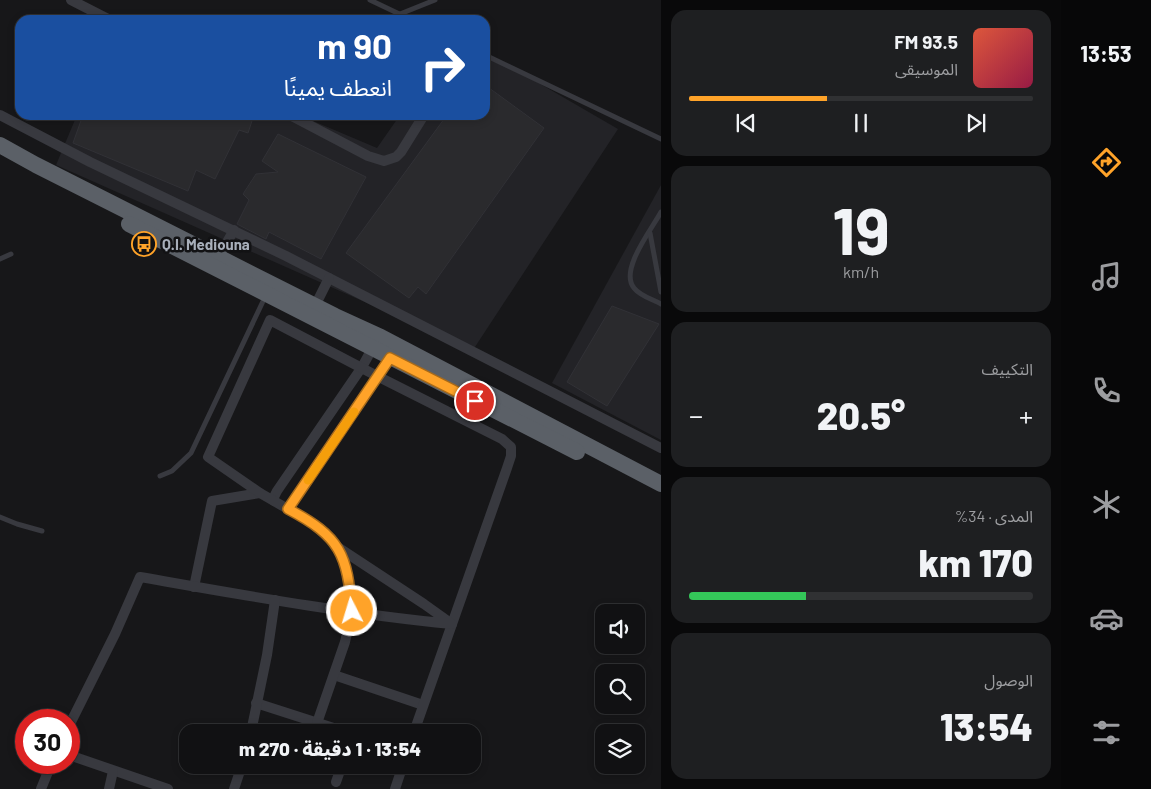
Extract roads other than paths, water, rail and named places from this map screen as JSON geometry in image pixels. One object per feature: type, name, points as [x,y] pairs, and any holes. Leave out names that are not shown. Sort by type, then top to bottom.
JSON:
[{"type":"highway","points":[[0,145],[36,165],[380,337],[661,484]]},
{"type":"highway","points":[[0,157],[661,496]]},
{"type":"street","points":[[71,0],[100,15]]},
{"type":"street","points":[[0,115],[90,162],[234,230],[661,448]]},
{"type":"street","points":[[300,120],[368,156],[384,162],[391,160],[401,152],[421,120]]},
{"type":"street","points":[[219,256],[234,230]]},
{"type":"street","points":[[316,306],[329,278]]},
{"type":"street","points":[[417,724],[423,705],[452,624],[507,468],[511,456],[511,447],[502,439],[270,320],[208,457],[260,493],[314,524],[339,548],[452,624]]},
{"type":"street","points":[[274,501],[277,491],[362,367],[372,348]]},
{"type":"street","points":[[288,509],[390,358]]},
{"type":"street","points":[[322,427],[337,438]]},
{"type":"street","points":[[194,586],[212,501],[260,493]]},
{"type":"street","points":[[317,723],[334,675],[352,611],[348,572],[339,548]]},
{"type":"street","points":[[78,709],[115,634],[140,577],[275,600],[452,624]]},
{"type":"street","points":[[252,724],[267,655],[275,600]]},
{"type":"street","points":[[334,675],[423,705]]},
{"type":"street","points":[[256,703],[320,724]]},
{"type":"street","points":[[80,759],[168,789]]},
{"type":"street","points":[[109,789],[113,771]]},
{"type":"street","points":[[41,789],[47,774]]},
{"type":"street","points":[[234,789],[239,774]]},
{"type":"street","points":[[336,782],[339,774]]},
{"type":"street","points":[[395,789],[400,774]]},
{"type":"lane","points":[[370,0],[400,14],[435,0]]},
{"type":"lane","points":[[490,57],[661,139]]},
{"type":"lane","points":[[661,212],[632,262],[630,277],[635,289],[661,304]]},
{"type":"lane","points":[[650,232],[661,292]]},
{"type":"lane","points":[[0,259],[11,254]]},
{"type":"lane","points":[[160,476],[178,466],[192,453],[266,295]]},
{"type":"lane","points":[[0,518],[42,531]]},
{"type":"place","name":"Q.I. Mediouna","points":[[144,244]]}]
